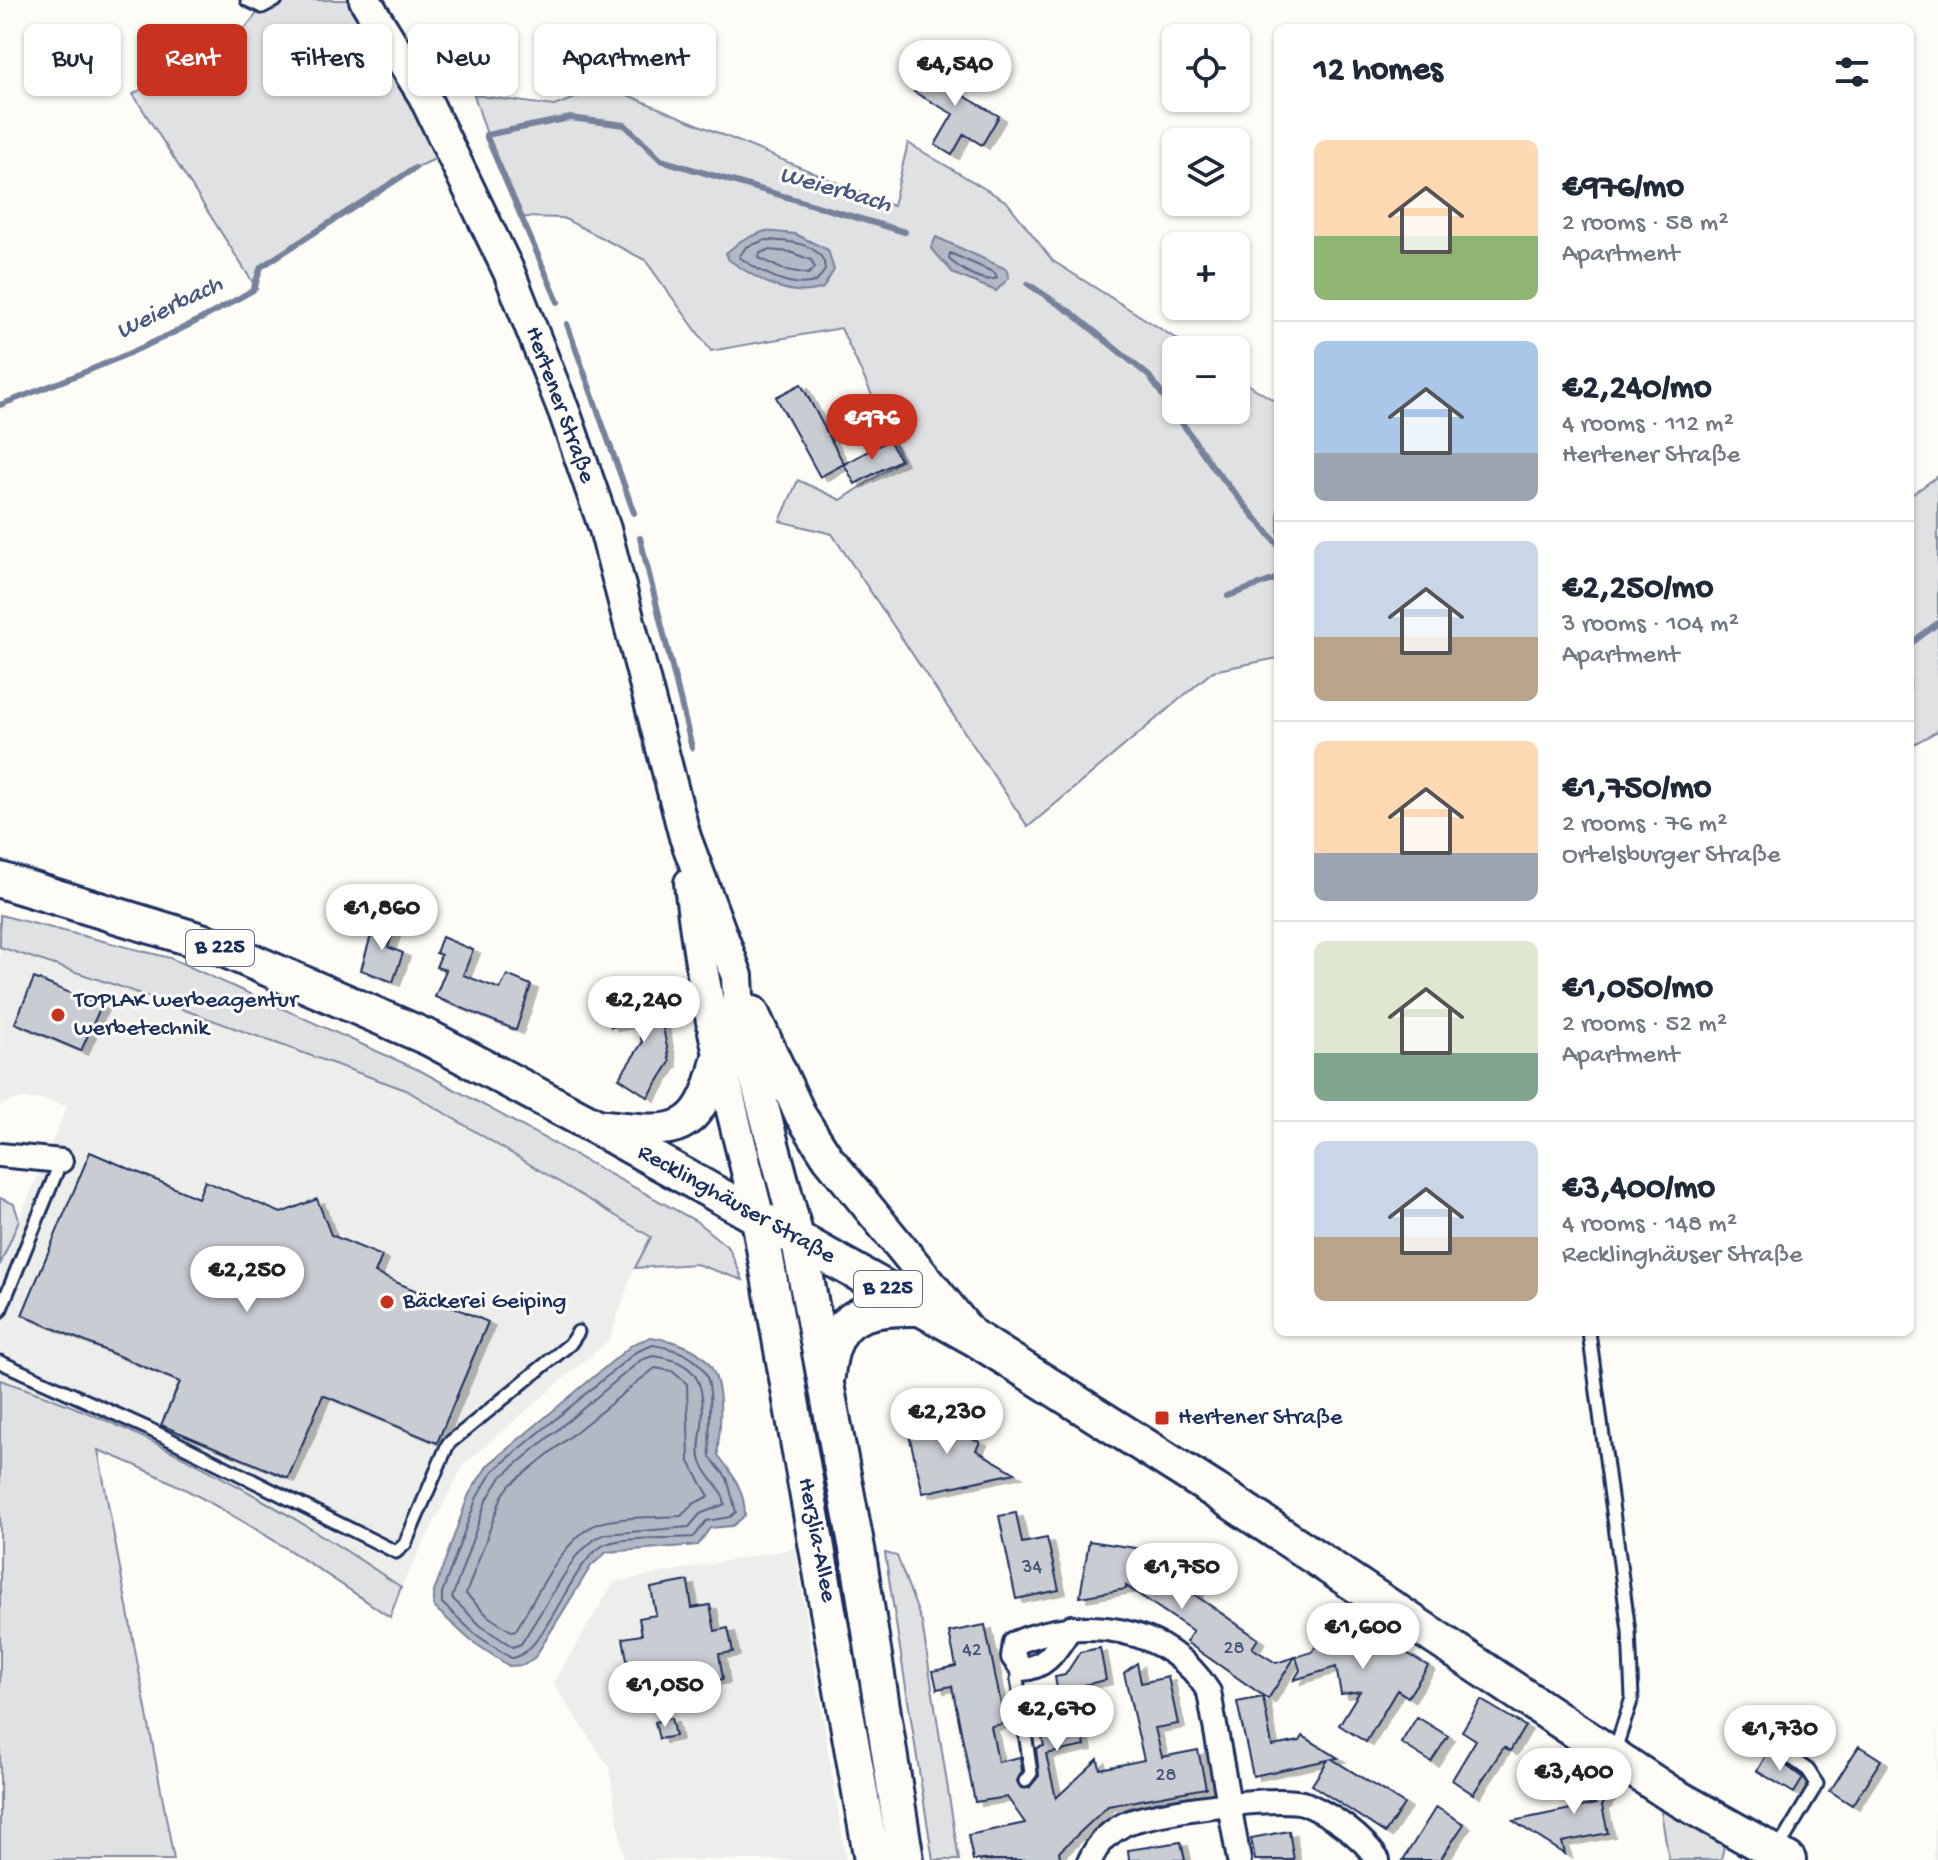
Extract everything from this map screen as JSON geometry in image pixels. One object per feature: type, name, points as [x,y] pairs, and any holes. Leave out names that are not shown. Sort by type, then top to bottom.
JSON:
[{"type":"main road","name":"Hertener Straße","points":[[365,0],[424,96],[509,272],[565,414],[605,529],[685,837],[737,976],[739,1017],[799,1241]]},
{"type":"main road","name":"Hertener Straße","points":[[685,837],[697,948],[718,1054],[759,1219]]},
{"type":"main road","name":"Recklinghäuser Straße","points":[[0,880],[214,945],[431,1039],[593,1125],[976,1339],[1214,1490],[1669,1793],[1782,1856]]},
{"type":"main road","points":[[737,976],[801,1116],[814,1137],[880,1226],[976,1339]]},
{"type":"main road","points":[[593,1125],[669,1130],[691,1120],[707,1100],[718,1054]]},
{"type":"main road","name":"Herzlia-Allee","points":[[759,1219],[872,1860]]},
{"type":"main road","name":"Herzlia-Allee","points":[[799,1241],[858,1554],[906,1860]]},
{"type":"main road","points":[[826,1392],[828,1360],[835,1338],[855,1315],[879,1307],[923,1308]]},
{"type":"street","points":[[0,1155],[61,1161]]},
{"type":"street","points":[[1022,1669],[1013,1657],[1015,1643],[1049,1630],[1071,1627],[1124,1629],[1196,1671],[1209,1692],[1239,1860]]},
{"type":"street","points":[[1090,1860],[1097,1845],[1125,1824],[1227,1803],[1271,1799],[1304,1803],[1365,1840],[1378,1860]]},
{"type":"lane","points":[[247,0],[262,7],[276,0]]},
{"type":"lane","points":[[0,1311],[61,1161]]},
{"type":"lane","points":[[0,1362],[149,1429],[396,1552],[405,1544],[448,1444],[570,1344],[578,1332]]},
{"type":"lane","points":[[1590,1336],[1629,1631],[1632,1685],[1628,1714],[1613,1755]]},
{"type":"lane","points":[[1022,1669],[1017,1679],[1031,1773],[1025,1781]]},
{"type":"lane","points":[[1782,1856],[1817,1784],[1808,1770],[1784,1753]]},
{"type":"shaded area","points":[[254,0],[365,0],[379,24],[263,24],[263,96],[392,96],[392,48],[408,76],[408,96],[419,96],[451,152],[415,168],[261,267],[257,289],[133,94],[247,96],[247,26],[262,7]]},
{"type":"shaded area","points":[[474,96],[554,106],[580,96],[630,96],[893,206],[908,143],[1007,202],[1053,261],[1172,336],[1162,336],[1162,424],[1250,424],[1250,386],[1274,401],[1274,659],[1213,671],[1028,827],[832,534],[780,521],[798,480],[841,500],[902,460],[841,328],[711,351],[645,260],[563,218],[522,217],[490,144]]},
{"type":"shaded area","points":[[1938,476],[1938,731],[1914,744],[1914,493]]},
{"type":"shaded area","points":[[0,915],[170,958],[421,1071],[696,1221],[729,1248],[743,1280],[696,1264],[635,1268],[651,1237],[406,1090],[118,986],[0,947]]},
{"type":"shaded area","points":[[0,947],[406,1090],[652,1237],[633,1271],[610,1339],[464,1464],[401,1587],[318,1531],[230,1482],[160,1446],[0,1380],[0,1265],[67,1106],[40,1099],[18,1099],[0,1105]]},
{"type":"shaded area","points":[[0,1198],[14,1204],[19,1220],[0,1265]]},
{"type":"shaded area","points":[[0,1380],[106,1420],[208,1470],[306,1526],[401,1587],[390,1617],[285,1547],[212,1504],[98,1450],[174,1860],[0,1860]]},
{"type":"shaded area","points":[[833,1522],[866,1686],[895,1860],[884,1860],[827,1523]]},
{"type":"shaded area","points":[[795,1548],[846,1860],[624,1860],[609,1767],[553,1683],[614,1582]]},
{"type":"shaded area","points":[[885,1553],[897,1556],[922,1623],[959,1860],[933,1860]]},
{"type":"shaded area","points":[[1938,1716],[1938,1860],[1934,1860]]},
{"type":"shaded area","points":[[1660,1806],[1725,1842],[1721,1860],[1669,1860]]},
{"type":"water","points":[[765,231],[795,234],[828,250],[834,270],[823,288],[811,291],[786,289],[761,280],[729,260],[726,253],[742,240]]},
{"type":"water","points":[[936,237],[1006,269],[1009,278],[996,291],[954,274],[931,248]]},
{"type":"water","points":[[651,1337],[686,1346],[708,1362],[714,1373],[720,1403],[718,1455],[737,1483],[745,1516],[732,1526],[710,1528],[698,1545],[607,1552],[591,1566],[535,1657],[524,1665],[509,1666],[470,1640],[434,1607],[434,1592],[469,1494],[488,1465],[633,1344]]},
{"type":"building","points":[[936,54],[954,65],[943,84],[999,116],[982,145],[964,134],[952,155],[935,145],[953,114],[914,92]]},
{"type":"building","points":[[801,384],[844,464],[820,477],[776,397]]},
{"type":"building","points":[[889,440],[900,460],[855,484],[844,464]]},
{"type":"building","points":[[376,918],[396,925],[388,947],[403,953],[393,982],[361,970]]},
{"type":"building","points":[[442,937],[473,950],[463,975],[500,989],[507,975],[531,985],[516,1030],[435,997],[446,970],[436,967],[441,955],[436,953]]},
{"type":"building","name":"TOPLAK werbeagentur werbetechnik","points":[[34,978],[101,1006],[81,1051],[15,1023]]},
{"type":"building","points":[[657,998],[670,1062],[648,1097],[619,1078],[642,1043],[638,1022],[611,1027],[607,1008]]},
{"type":"building","points":[[90,1152],[198,1198],[205,1181],[281,1213],[317,1199],[331,1235],[382,1256],[375,1273],[488,1322],[437,1443],[323,1395],[288,1478],[161,1425],[180,1382],[22,1315]]},
{"type":"building","points":[[902,1406],[939,1426],[980,1442],[976,1450],[1015,1473],[923,1493]]},
{"type":"building","points":[[1016,1513],[1022,1543],[1047,1538],[1059,1590],[1016,1599],[999,1516]]},
{"type":"building","points":[[1089,1541],[1148,1550],[1197,1592],[1195,1595],[1258,1639],[1252,1648],[1276,1663],[1295,1657],[1268,1699],[1186,1642],[1193,1631],[1126,1586],[1126,1589],[1080,1597]]},
{"type":"building","points":[[688,1581],[692,1608],[710,1605],[715,1631],[728,1628],[733,1652],[719,1654],[723,1679],[706,1682],[708,1698],[672,1704],[669,1687],[651,1690],[648,1673],[630,1676],[623,1638],[642,1635],[639,1618],[656,1615],[651,1588]]},
{"type":"building","points":[[1339,1611],[1428,1666],[1408,1697],[1397,1690],[1366,1742],[1339,1725],[1360,1691],[1341,1694],[1336,1667],[1294,1680],[1300,1670],[1296,1657],[1312,1652]]},
{"type":"building","points":[[985,1625],[1002,1709],[1003,1724],[991,1726],[998,1762],[1020,1757],[1022,1771],[1017,1781],[1021,1788],[1029,1788],[1039,1776],[1036,1748],[1044,1746],[1036,1710],[1060,1705],[1055,1677],[1065,1675],[1080,1652],[1100,1648],[1106,1680],[1079,1686],[1080,1693],[1074,1692],[1085,1746],[1046,1754],[1056,1798],[1098,1759],[1100,1769],[1144,1760],[1124,1673],[1137,1663],[1141,1683],[1168,1677],[1178,1724],[1155,1728],[1162,1757],[1198,1750],[1206,1788],[1108,1806],[1059,1852],[1061,1860],[973,1860],[968,1835],[1025,1823],[1007,1797],[975,1802],[952,1686],[937,1689],[933,1671],[956,1666],[949,1632]]},
{"type":"building","points":[[1263,1697],[1272,1746],[1300,1741],[1303,1736],[1338,1758],[1332,1759],[1404,1804],[1385,1833],[1312,1785],[1328,1760],[1253,1776],[1237,1702]]},
{"type":"building","points":[[1481,1700],[1525,1726],[1510,1751],[1504,1747],[1473,1794],[1452,1780],[1476,1740],[1462,1731]]},
{"type":"building","points":[[1417,1717],[1448,1736],[1431,1762],[1401,1743]]},
{"type":"building","points":[[671,1718],[675,1736],[659,1739],[655,1722]]},
{"type":"building","points":[[1859,1746],[1881,1760],[1852,1805],[1830,1791]]},
{"type":"building","points":[[1768,1752],[1803,1778],[1794,1793],[1757,1771]]},
{"type":"building","points":[[1590,1769],[1615,1785],[1602,1806],[1608,1833],[1562,1842],[1565,1854],[1513,1821],[1595,1804],[1575,1791]]},
{"type":"building","points":[[1436,1807],[1464,1824],[1440,1860],[1403,1860]]},
{"type":"building","points":[[1289,1831],[1294,1860],[1255,1860],[1251,1838]]},
{"type":"building","points":[[1181,1842],[1185,1860],[1129,1860],[1128,1850]]},
{"type":"waterway","name":"Weierbach","points":[[558,302],[486,135],[570,118],[625,125],[661,160],[905,232]]},
{"type":"waterway","name":"Weierbach","points":[[0,405],[130,353],[192,324],[253,290],[261,267],[415,168]]},
{"type":"waterway","name":"Weierbach","points":[[1028,284],[1072,313],[1149,376],[1213,467],[1274,540]]},
{"type":"waterway","points":[[567,324],[634,513]]},
{"type":"waterway","points":[[640,538],[692,748]]},
{"type":"waterway","points":[[1228,596],[1274,579]]},
{"type":"waterway","name":"Weierbach","points":[[1914,641],[1938,623]]},
{"type":"place","name":"TOPLAK werbeagentur werbetechnik","points":[[58,1015]]},
{"type":"place","name":"Bäckerei Geiping","points":[[387,1302]]},
{"type":"place","name":"Hertener Straße","points":[[1162,1418]]}]
